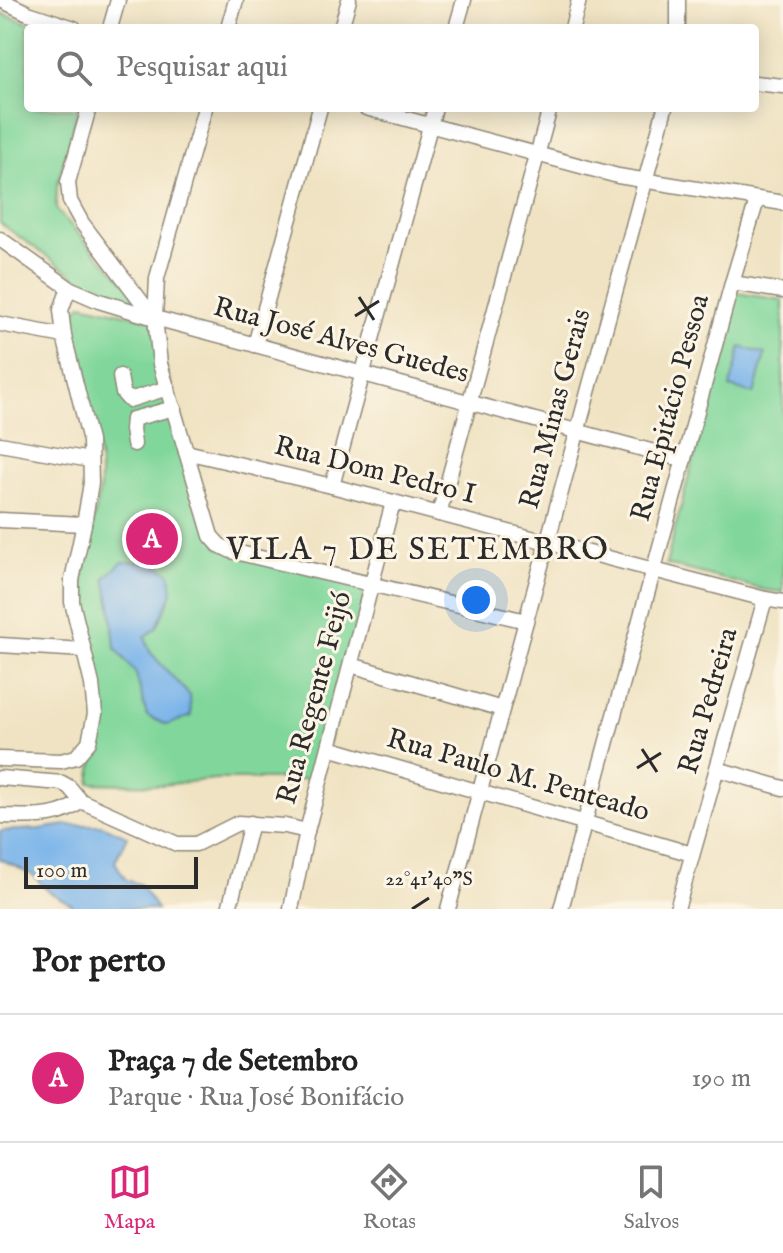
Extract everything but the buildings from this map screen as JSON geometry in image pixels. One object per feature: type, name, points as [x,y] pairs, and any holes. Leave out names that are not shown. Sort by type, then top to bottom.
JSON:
[{"type":"street","points":[[1,0],[62,24]]},
{"type":"street","points":[[111,24],[118,0]]},
{"type":"street","points":[[229,24],[236,0]]},
{"type":"street","points":[[342,24],[349,0]]},
{"type":"street","points":[[457,24],[464,0]]},
{"type":"street","points":[[573,24],[579,0]]},
{"type":"street","points":[[678,0],[678,24]]},
{"type":"street","points":[[759,83],[783,86]]},
{"type":"street","points":[[88,112],[68,182],[70,201],[82,223],[154,318]]},
{"type":"street","points":[[204,112],[157,278],[154,318],[160,364],[211,536],[231,551],[526,621]]},
{"type":"street","points":[[255,345],[319,112]]},
{"type":"street","points":[[381,112],[618,176],[783,203]]},
{"type":"street","points":[[332,486],[434,112]]},
{"type":"street","points":[[439,514],[549,112]]},
{"type":"street","name":"Rua Minas Gerais","points":[[448,909],[664,112]]},
{"type":"street","name":"Rua Epitácio Pessoa","points":[[561,909],[757,200]]},
{"type":"street","name":"Rua José Alves Guedes","points":[[0,239],[69,288],[99,301],[684,460]]},
{"type":"street","points":[[732,283],[783,291]]},
{"type":"street","points":[[0,759],[61,761],[76,757],[89,742],[95,714],[92,684],[72,602],[72,580],[91,483],[90,441],[64,336],[61,310],[69,288]]},
{"type":"street","points":[[0,324],[64,336]]},
{"type":"street","points":[[120,376],[123,393],[129,400],[168,388]]},
{"type":"street","points":[[134,444],[133,419],[174,408]]},
{"type":"street","points":[[0,444],[90,460]]},
{"type":"street","name":"Rua Dom Pedro I","points":[[186,452],[332,486],[783,602]]},
{"type":"street","name":"Rua Regente Feijó","points":[[291,909],[307,831],[393,502]]},
{"type":"street","points":[[0,520],[84,524]]},
{"type":"street","name":"Rua Pedreira","points":[[677,909],[765,599]]},
{"type":"street","points":[[0,645],[84,650]]},
{"type":"street","points":[[351,665],[502,709]]},
{"type":"street","name":"Rua Paulo M. Penteado","points":[[329,748],[692,854]]},
{"type":"street","points":[[717,769],[783,788]]},
{"type":"street","points":[[0,778],[62,783],[81,801],[177,844],[196,844],[238,823],[307,831]]},
{"type":"street","points":[[0,816],[54,816],[72,810],[81,801]]},
{"type":"street","points":[[229,909],[251,823]]},
{"type":"green space","points":[[0,13],[32,24],[24,24],[24,112],[77,112],[57,187],[56,209],[132,289],[135,306],[83,282],[0,223]]},
{"type":"green space","points":[[736,293],[783,300],[783,592],[666,564]]},
{"type":"green space","points":[[82,304],[152,320],[218,547],[368,589],[318,782],[306,779],[215,779],[162,785],[90,783],[101,714],[100,683],[82,596],[100,488],[100,461],[72,317]]},
{"type":"water","points":[[741,347],[765,354],[754,394],[730,387]]},
{"type":"water","points":[[122,562],[151,562],[170,573],[172,593],[157,627],[145,637],[150,652],[190,696],[191,716],[167,725],[147,716],[136,674],[115,647],[105,578]]},
{"type":"water","points":[[102,825],[127,836],[115,862],[126,880],[140,884],[157,909],[75,909],[49,892],[33,875],[0,859],[0,831]]},
{"type":"place","name":"Praça 7 de Setembro","points":[[152,539]]},
{"type":"district","name":"VILA 7 DE SETEMBRO","points":[[418,550]]}]
